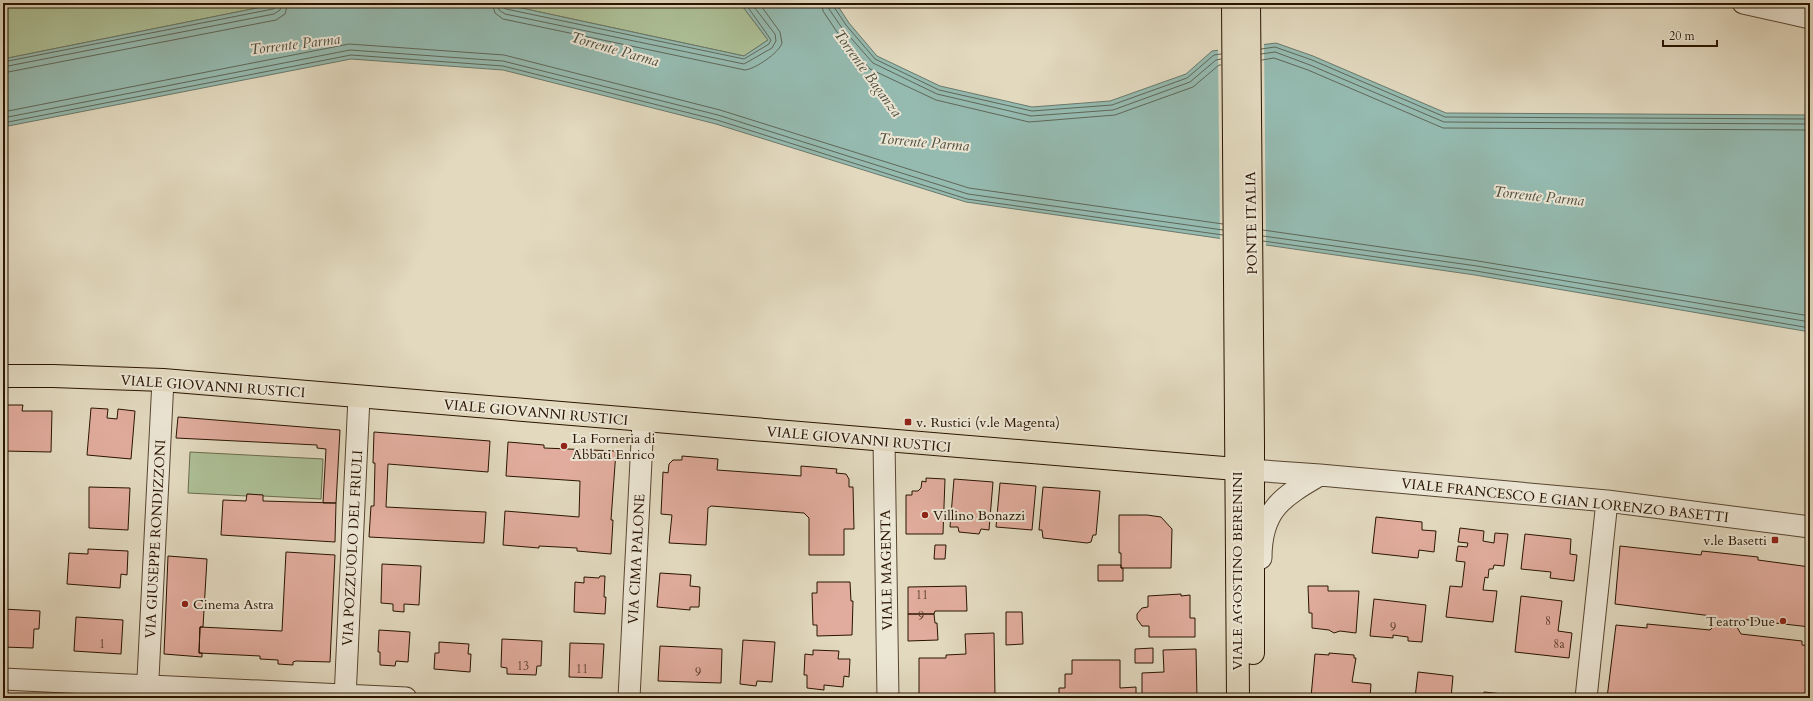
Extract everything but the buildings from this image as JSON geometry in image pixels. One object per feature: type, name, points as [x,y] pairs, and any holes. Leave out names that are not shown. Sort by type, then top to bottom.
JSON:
[{"type":"main road","name":"PONTE ITALIA","points":[[1233,3],[1245,443]]},
{"type":"main road","name":"PONTE ITALIA","points":[[1245,443],[1249,3]]},
{"type":"main road","name":"VIALE GIOVANNI RUSTICI","points":[[3,376],[53,376],[163,380],[1244,470]]},
{"type":"main road","name":"VIALE AGOSTINO BERENINI","points":[[1238,698],[1245,443]]},
{"type":"main road","name":"VIALE AGOSTINO BERENINI","points":[[1244,470],[1253,667],[1253,698]]},
{"type":"street","points":[[1743,3],[1810,18]]},
{"type":"street","name":"VIA GIUSEPPE RONDIZZONI","points":[[148,692],[163,380]]},
{"type":"street","name":"VIA POZZUOLO DEL FRIULI","points":[[345,697],[359,397]]},
{"type":"street","name":"VIA CIMA PALONE","points":[[630,698],[643,421]]},
{"type":"street","name":"VIALE MAGENTA","points":[[884,441],[888,698]]},
{"type":"street","name":"VIALE FRANCESCO E GIAN LORENZO BASETTI","points":[[1244,470],[1320,475],[1607,502],[1810,527]]},
{"type":"street","points":[[1253,667],[1262,602],[1262,542],[1267,520],[1274,508],[1288,494],[1320,475]]},
{"type":"street","points":[[1586,698],[1607,502]]},
{"type":"street","points":[[3,678],[148,692],[406,698]]},
{"type":"green space","points":[[3,3],[282,3],[3,59]]},
{"type":"green space","points":[[498,3],[740,3],[768,40],[744,56]]},
{"type":"green space","points":[[190,452],[323,459],[321,499],[247,494],[247,496],[188,493]]},
{"type":"water","points":[[282,3],[498,3],[744,56],[768,40],[740,3],[836,3],[849,23],[877,56],[940,86],[1032,107],[1110,101],[1186,74],[1212,51],[1276,43],[1313,56],[1446,113],[1810,115],[1810,332],[1475,275],[966,202],[716,124],[503,70],[351,59],[3,127],[3,59]]},
{"type":"pier","points":[[1264,42],[1266,247],[1220,241],[1218,48]]},
{"type":"place","name":"v. Rustici (v.le Magenta)","points":[[908,422]]},
{"type":"place","name":"La Forneria di Abbati Enrico","points":[[564,446]]},
{"type":"place","name":"Villino Bonazzi","points":[[925,515]]},
{"type":"place","name":"v.le Basetti","points":[[1775,540]]},
{"type":"place","name":"Cinema Astra","points":[[185,604]]},
{"type":"place","name":"Teatro Due","points":[[1783,621]]},
{"type":"water label","name":"Torrente Parma","points":[[295,44]]},
{"type":"water label","name":"Torrente Parma","points":[[615,49]]},
{"type":"water label","name":"Torrente Baganza","points":[[868,73]]},
{"type":"water label","name":"Torrente Parma","points":[[924,142]]},
{"type":"water label","name":"Torrente Parma","points":[[1539,196]]}]
